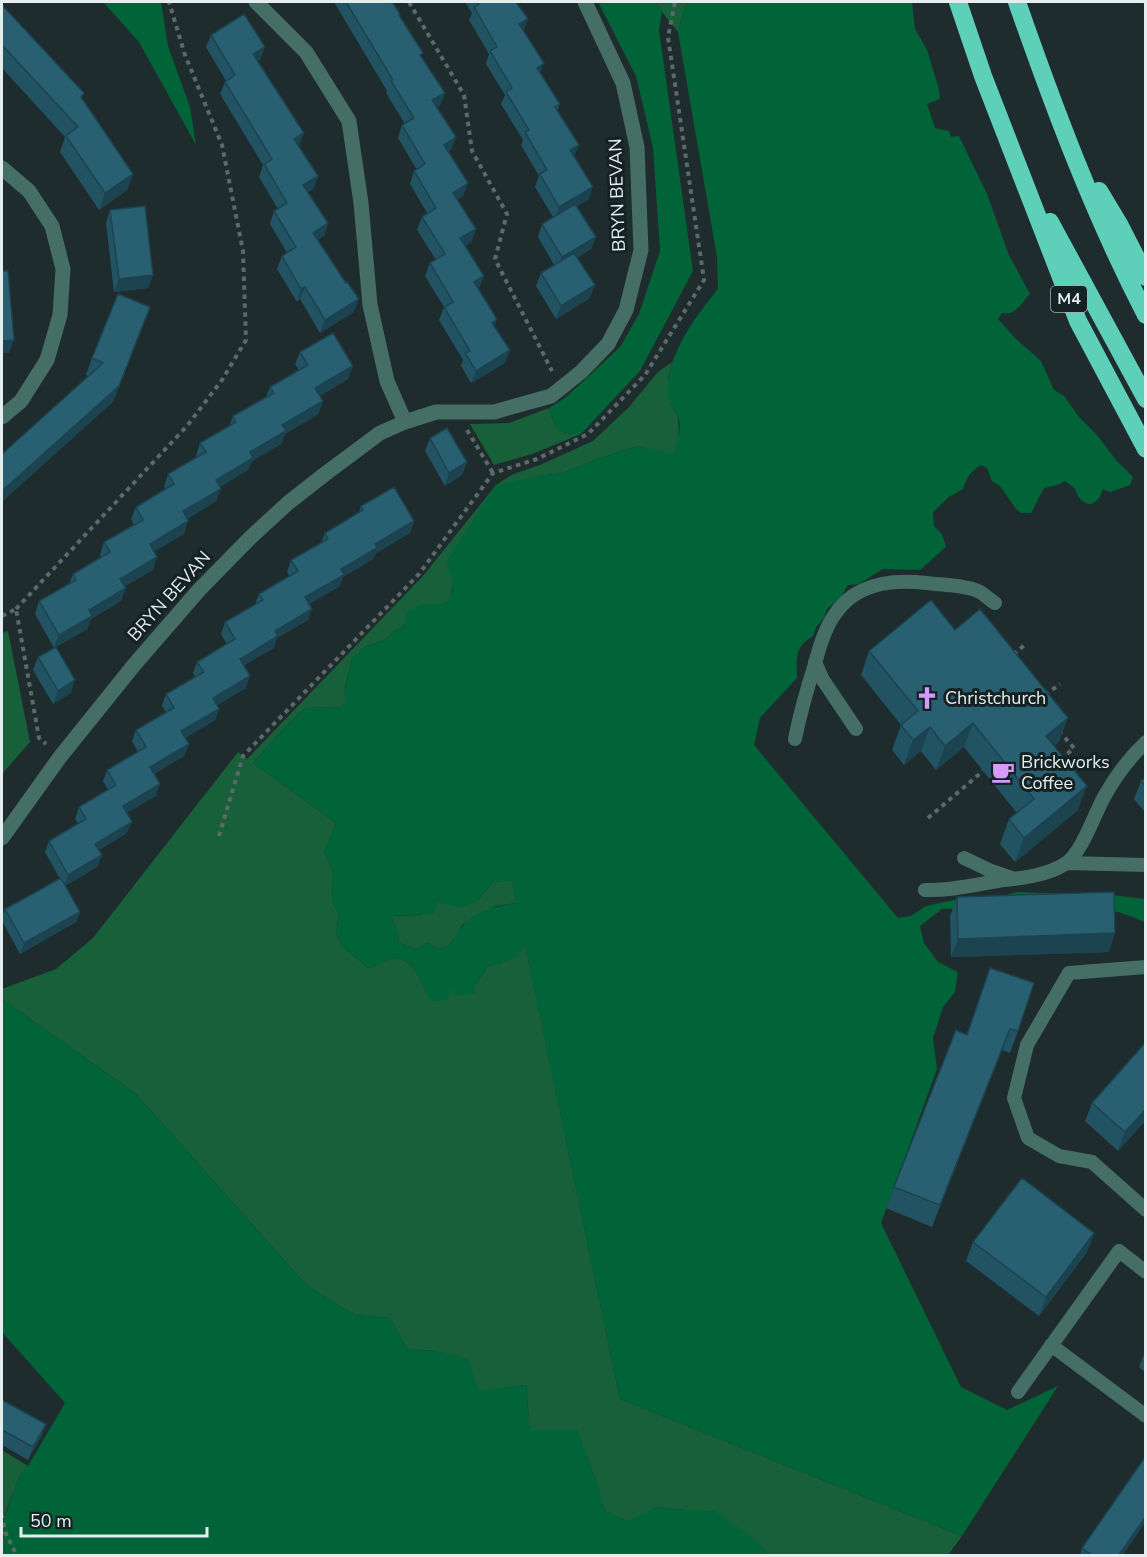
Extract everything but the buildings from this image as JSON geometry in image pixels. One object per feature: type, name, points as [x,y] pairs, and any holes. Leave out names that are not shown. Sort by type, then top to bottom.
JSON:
[{"type":"highway","name":"M4","points":[[958,2],[983,76],[1078,321],[1143,444]]},
{"type":"highway","points":[[1017,2],[1067,138],[1121,267],[1146,315]]},
{"type":"highway","points":[[1067,138],[1120,226],[1146,277]]},
{"type":"highway","name":"M4","points":[[1012,152],[1146,399]]},
{"type":"street","points":[[256,2],[306,52],[349,121],[361,203],[370,305],[387,381],[405,422]]},
{"type":"street","name":"BRYN BEVAN","points":[[2,838],[60,757],[134,665],[199,590],[288,503],[380,433],[436,412],[494,412],[551,396],[580,372],[608,344],[626,310],[641,250],[637,147],[623,83],[585,2]]},
{"type":"street","points":[[2,168],[29,191],[52,226],[63,269],[60,315],[47,360],[21,400],[2,417]]},
{"type":"lane","points":[[795,739],[805,693],[815,662],[833,616],[850,598],[874,585],[902,581],[971,589],[981,592],[995,603]]},
{"type":"lane","points":[[815,662],[823,680],[856,729]]},
{"type":"lane","points":[[1066,863],[1082,841],[1105,796],[1132,755],[1146,742]]},
{"type":"lane","points":[[964,858],[1014,879]]},
{"type":"lane","points":[[925,890],[950,889],[1014,879],[1042,873],[1066,863],[1146,865]]},
{"type":"lane","points":[[1146,967],[1069,973],[1027,1045],[1014,1098],[1028,1138],[1059,1156],[1092,1162],[1146,1210]]},
{"type":"lane","points":[[1018,1392],[1119,1251],[1146,1272]]},
{"type":"lane","points":[[1051,1346],[1146,1416]]},
{"type":"path","points":[[2,616],[16,609],[187,426],[222,380],[246,340],[243,251],[222,145],[185,55],[169,2]]},
{"type":"path","points":[[409,2],[464,95],[472,151],[507,214],[495,259],[561,388]]},
{"type":"path","points":[[219,836],[243,756],[419,574],[493,473],[537,459],[588,434],[645,375],[704,280],[668,37],[675,2]]},
{"type":"path","points":[[464,424],[493,473]]},
{"type":"path","points":[[16,609],[39,738],[60,757]]},
{"type":"path","points":[[1021,661],[1015,653],[1027,643]]},
{"type":"path","points":[[1039,700],[1060,684]]},
{"type":"path","points":[[1058,730],[1074,748],[1058,762]]},
{"type":"path","points":[[928,819],[983,771]]},
{"type":"path","points":[[2,1514],[3,1531],[17,1556]]},
{"type":"green space","points":[[103,2],[161,2],[168,46],[190,107],[196,145],[139,42]]},
{"type":"green space","points":[[598,2],[656,2],[662,12],[659,30],[693,271],[640,371],[581,434],[573,434],[562,432],[556,426],[549,408],[565,398],[620,347],[639,314],[660,251],[653,148],[636,76]]},
{"type":"green space","points":[[656,2],[687,2],[678,32],[662,12]]},
{"type":"green space","points":[[687,2],[912,2],[915,29],[927,50],[939,89],[940,99],[927,104],[935,128],[949,131],[951,137],[959,136],[987,194],[1009,255],[1030,294],[1015,311],[1002,313],[998,319],[1041,361],[1054,390],[1064,396],[1079,417],[1133,477],[1130,485],[1110,492],[1103,489],[1098,500],[1092,504],[1081,500],[1074,488],[1065,481],[1044,488],[1031,513],[1021,513],[1000,486],[992,481],[987,468],[981,465],[977,467],[969,476],[963,489],[949,497],[933,512],[934,526],[942,534],[946,547],[920,570],[883,569],[859,584],[848,585],[841,597],[827,609],[813,636],[800,649],[797,659],[797,678],[760,718],[754,745],[898,918],[911,916],[926,906],[963,898],[993,899],[1017,892],[1112,895],[1145,899],[1145,922],[1119,912],[1028,907],[942,909],[920,926],[924,943],[938,962],[958,972],[955,992],[943,1007],[933,1038],[937,1069],[881,1223],[961,1387],[1007,1410],[1058,1386],[962,1536],[620,1399],[525,945],[518,956],[488,966],[476,984],[475,993],[455,996],[452,988],[448,1000],[431,1001],[416,972],[406,961],[390,959],[368,968],[342,946],[336,934],[339,914],[332,902],[333,872],[324,852],[336,823],[253,763],[305,708],[341,707],[347,702],[345,689],[352,659],[366,646],[382,641],[405,624],[407,611],[423,604],[444,604],[449,599],[453,589],[446,562],[496,485],[563,473],[637,446],[673,454],[680,429],[677,414],[669,402],[668,387],[674,356],[699,313],[718,289],[717,257],[678,32]],"holes":[[[512,881],[516,903],[495,907],[476,915],[464,924],[449,945],[439,950],[427,943],[416,949],[399,943],[398,933],[391,916],[434,914],[437,902],[460,908],[478,900],[493,882]]]},
{"type":"green space","points":[[672,362],[668,378],[670,404],[678,416],[679,439],[673,455],[637,446],[563,473],[538,476],[453,583],[451,598],[444,604],[423,604],[405,624],[382,641],[366,646],[352,659],[345,688],[347,702],[341,707],[305,708],[253,763],[336,823],[324,852],[333,872],[332,902],[339,914],[336,934],[342,946],[368,968],[391,959],[404,961],[414,969],[427,994],[452,987],[476,984],[488,966],[502,963],[525,944],[620,1399],[962,1536],[948,1555],[768,1555],[755,1540],[684,1510],[657,1507],[628,1522],[605,1511],[587,1456],[546,1430],[530,1430],[526,1385],[478,1392],[435,1351],[407,1349],[390,1318],[355,1315],[307,1286],[136,1094],[2,999],[2,989],[56,969],[93,938],[238,752],[247,759],[423,576],[496,485],[511,475],[540,465],[593,441],[629,407],[658,372]]},
{"type":"green space","points":[[549,408],[553,421],[562,432],[581,434],[532,454],[494,465],[470,424],[509,423]]},
{"type":"green space","points":[[8,631],[30,742],[2,774],[2,633]]},
{"type":"green space","points":[[512,880],[517,903],[496,906],[462,925],[448,946],[439,950],[427,943],[416,949],[399,943],[398,933],[391,916],[421,915],[437,902],[478,900],[493,882]]},
{"type":"green space","points":[[2,999],[136,1094],[307,1286],[355,1315],[390,1318],[407,1349],[435,1351],[468,1359],[478,1391],[526,1385],[530,1430],[577,1430],[597,1482],[605,1511],[628,1521],[657,1507],[715,1511],[755,1540],[768,1555],[2,1555],[2,1524],[19,1477],[28,1466],[65,1403],[2,1332]]},
{"type":"green space","points":[[2,1450],[28,1466],[19,1477],[5,1514],[2,1514]]},
{"type":"place","name":"Christchurch","points":[[927,698]]},
{"type":"place","name":"Brickworks Coffee","points":[[1003,772]]}]
